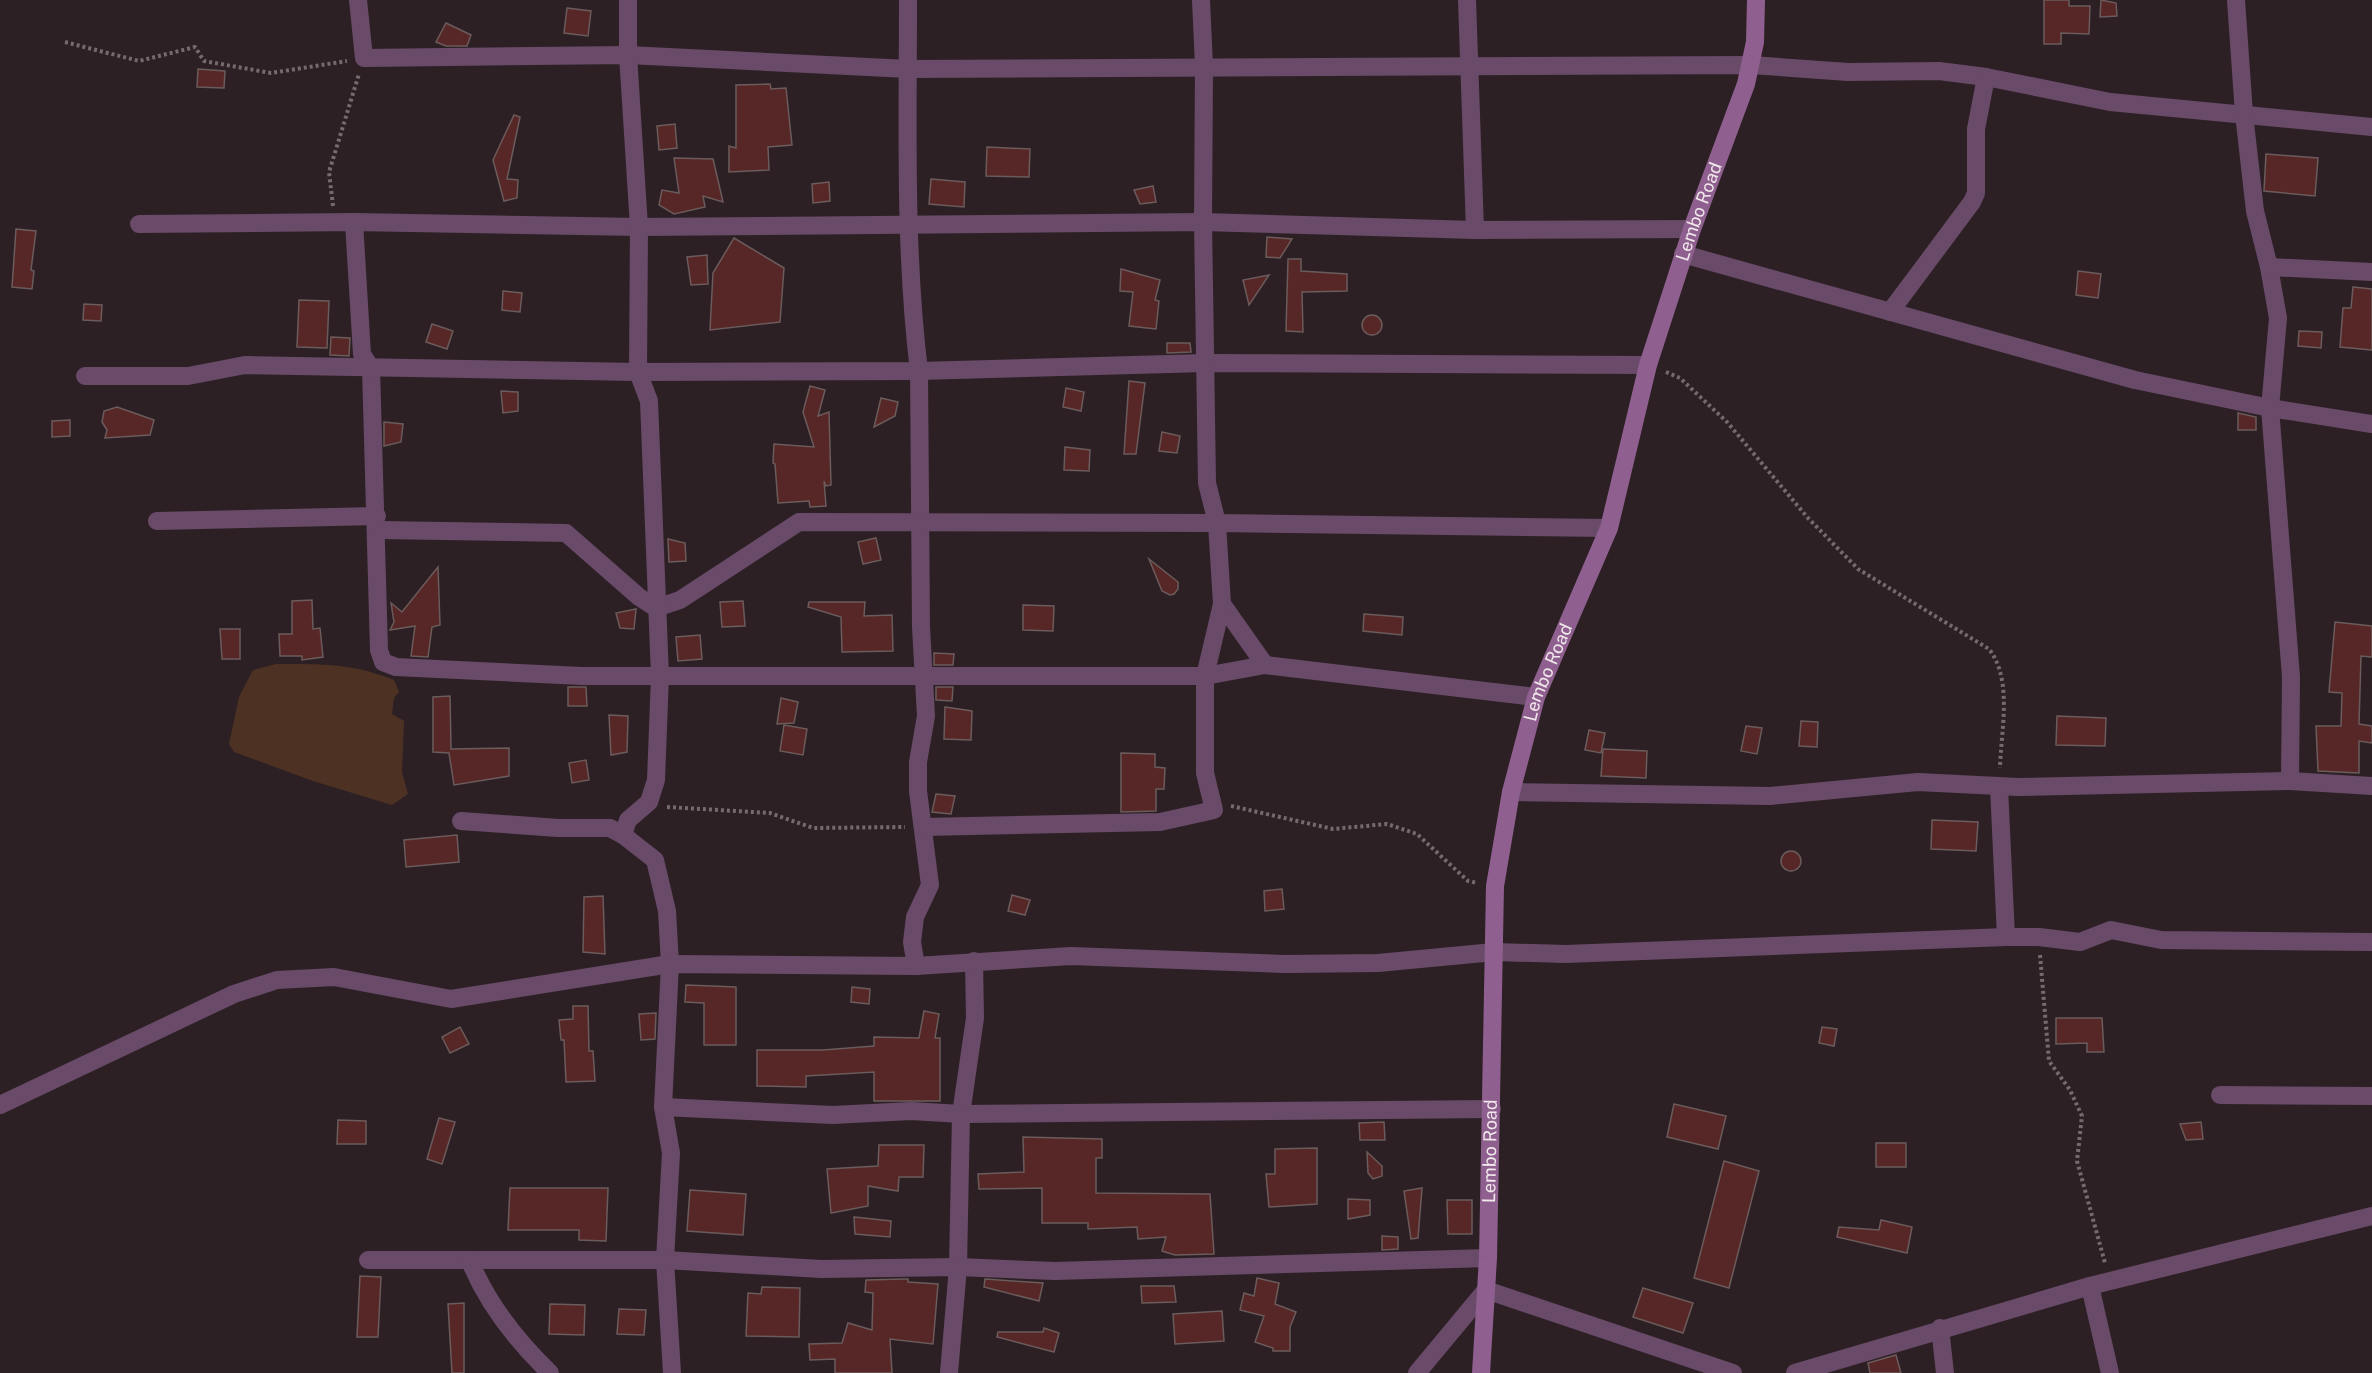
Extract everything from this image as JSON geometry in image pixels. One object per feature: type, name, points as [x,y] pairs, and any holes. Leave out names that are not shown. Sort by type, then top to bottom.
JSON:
[{"type":"street","points":[[358,0],[364,58],[628,56],[908,69],[1751,64],[1848,72],[1939,71],[2110,102],[2372,127]]},
{"type":"street","points":[[623,835],[628,820],[649,802],[656,780],[660,676],[649,402],[638,372],[639,227],[628,56],[628,0]]},
{"type":"street","points":[[908,0],[909,224],[914,332],[919,370],[923,675],[926,716],[918,762],[918,791],[930,885],[915,917],[912,942],[916,966]]},
{"type":"street","points":[[922,826],[1160,822],[1214,810],[1204,773],[1205,676],[1222,604],[1217,523],[1207,483],[1203,222],[1204,66],[1201,0]]},
{"type":"street","points":[[1467,0],[1467,65],[1475,230]]},
{"type":"street","name":"Lembo Road","points":[[1481,1373],[1488,1258],[1495,886],[1511,792],[1536,697],[1610,528],[1648,365],[1683,254],[1751,64],[1756,0]]},
{"type":"street","points":[[2236,0],[2244,114],[2255,211],[2269,267],[2278,318],[2270,408],[2291,677],[2290,781]]},
{"type":"street","points":[[1890,312],[1972,202],[1976,193],[1976,129],[1986,78]]},
{"type":"street","points":[[346,222],[362,354],[371,368],[379,650],[382,662],[396,667],[582,676],[1205,676],[1265,665],[1536,697]]},
{"type":"street","points":[[139,224],[346,222],[639,227],[1203,222],[1475,230],[1692,229]]},
{"type":"street","points":[[1683,254],[2135,380],[2270,408],[2372,424]]},
{"type":"street","points":[[2269,267],[2372,272]]},
{"type":"street","points":[[85,376],[188,376],[245,365],[638,372],[919,370],[1205,363],[1648,365]]},
{"type":"street","points":[[157,521],[377,523],[566,533],[639,597],[656,608]]},
{"type":"street","points":[[656,608],[680,600],[799,522],[1217,523],[1610,528]]},
{"type":"street","points":[[1222,604],[1265,665]]},
{"type":"street","points":[[1511,792],[1770,796],[1918,782],[2000,787],[2290,781],[2372,786]]},
{"type":"street","points":[[2000,787],[2006,937]]},
{"type":"street","points":[[461,821],[558,828],[610,828],[623,835],[655,860],[667,910],[670,964],[663,1107],[671,1153],[665,1260],[672,1373]]},
{"type":"street","points":[[0,1105],[234,994],[277,980],[334,977],[451,999],[670,964],[916,966],[1071,956],[1285,964],[1378,963],[1494,952],[1566,954],[2039,936],[2080,942],[2110,930],[2161,940],[2372,942]]},
{"type":"street","points":[[949,1373],[958,1267],[961,1113],[975,1018],[974,961]]},
{"type":"street","points":[[2220,1095],[2372,1096]]},
{"type":"street","points":[[663,1107],[833,1115],[911,1111],[961,1113],[1492,1109]]},
{"type":"street","points":[[1795,1373],[1940,1328],[2090,1286],[2372,1216]]},
{"type":"street","points":[[368,1260],[665,1260],[821,1269],[958,1267],[1055,1271],[1488,1258]]},
{"type":"street","points":[[470,1261],[479,1281],[526,1349],[550,1373]]},
{"type":"street","points":[[2090,1286],[2110,1373]]},
{"type":"street","points":[[1416,1373],[1486,1290],[1733,1373]]},
{"type":"street","points":[[1940,1328],[1945,1373]]},
{"type":"path","points":[[64,42],[139,61],[195,47],[204,61],[271,73],[364,58],[335,146],[329,172],[330,196],[346,222]]},
{"type":"path","points":[[1648,365],[1680,378],[1727,422],[1833,545],[1858,569],[1989,649],[1998,660],[2003,676],[2000,787]]},
{"type":"path","points":[[649,802],[663,807],[770,813],[813,828],[922,826]]},
{"type":"path","points":[[1214,810],[1225,805],[1333,829],[1387,824],[1417,834],[1468,881],[1495,886]]},
{"type":"path","points":[[2039,936],[2049,1061],[2070,1090],[2082,1116],[2077,1161],[2110,1281]]},
{"type":"shaded area","points":[[276,664],[350,667],[394,680],[399,692],[394,698],[392,714],[404,721],[402,772],[408,794],[392,805],[313,781],[234,752],[229,744],[239,697],[253,670]]},
{"type":"building","points":[[2044,0],[2069,0],[2069,6],[2090,6],[2089,34],[2061,33],[2061,44],[2044,44]]},
{"type":"building","points":[[2101,0],[2116,3],[2117,16],[2100,17]]},
{"type":"building","points":[[567,8],[591,11],[588,36],[564,33]]},
{"type":"building","points":[[446,23],[471,35],[467,46],[446,46],[436,42]]},
{"type":"building","points":[[198,69],[225,71],[224,88],[197,87]]},
{"type":"building","points":[[770,84],[771,89],[786,88],[792,145],[768,147],[769,170],[729,172],[729,146],[736,148],[736,85]]},
{"type":"building","points":[[514,115],[520,117],[507,179],[518,180],[517,198],[504,201],[493,160]]},
{"type":"building","points":[[675,124],[677,148],[659,150],[657,126]]},
{"type":"building","points":[[987,147],[1030,149],[1029,177],[986,176]]},
{"type":"building","points":[[2266,154],[2318,158],[2315,196],[2264,191]]},
{"type":"building","points":[[674,158],[713,159],[723,202],[703,196],[705,207],[674,214],[659,205],[662,190],[679,193]]},
{"type":"building","points":[[931,179],[965,182],[964,207],[929,204]]},
{"type":"building","points":[[829,182],[830,201],[813,203],[812,184]]},
{"type":"building","points":[[1153,186],[1156,202],[1140,204],[1134,190]]},
{"type":"building","points":[[16,229],[36,231],[31,270],[34,271],[32,289],[12,287]]},
{"type":"building","points":[[1267,237],[1292,239],[1280,258],[1266,257]]},
{"type":"building","points":[[734,238],[784,268],[780,322],[710,330],[713,273]]},
{"type":"building","points":[[707,255],[708,284],[691,285],[687,257]]},
{"type":"building","points":[[1288,259],[1301,259],[1301,271],[1347,274],[1347,291],[1302,292],[1303,332],[1286,331]]},
{"type":"building","points":[[1121,269],[1160,280],[1155,300],[1159,301],[1156,329],[1129,326],[1133,292],[1120,291]]},
{"type":"building","points":[[2078,271],[2101,274],[2098,298],[2076,295]]},
{"type":"building","points":[[1269,275],[1249,305],[1243,280]]},
{"type":"building","points":[[2353,287],[2372,289],[2372,350],[2340,347],[2343,308],[2351,308]]},
{"type":"building","points":[[503,291],[522,293],[520,312],[502,310]]},
{"type":"building","points":[[299,300],[329,301],[327,348],[297,347]]},
{"type":"building","points":[[84,304],[102,305],[101,321],[83,320]]},
{"type":"building","points":[[1372,315],[1379,318],[1382,325],[1379,332],[1372,335],[1365,332],[1362,325],[1365,318]]},
{"type":"building","points":[[432,324],[453,331],[447,349],[426,342]]},
{"type":"building","points":[[2299,331],[2322,332],[2321,348],[2298,346]]},
{"type":"building","points":[[331,337],[350,338],[349,356],[330,355]]},
{"type":"building","points":[[1167,343],[1190,343],[1191,352],[1167,353]]},
{"type":"building","points":[[1129,381],[1145,383],[1136,454],[1124,454]]},
{"type":"building","points":[[810,386],[825,390],[818,416],[829,412],[831,485],[826,486],[824,481],[826,506],[810,507],[809,501],[778,503],[775,464],[773,463],[774,444],[814,447],[803,412]]},
{"type":"building","points":[[1066,388],[1084,392],[1081,411],[1063,407]]},
{"type":"building","points":[[501,391],[518,392],[518,411],[503,413]]},
{"type":"building","points":[[881,398],[898,402],[895,416],[874,427]]},
{"type":"building","points":[[117,407],[154,420],[150,435],[105,438],[107,430],[102,422],[104,411]]},
{"type":"building","points":[[2238,413],[2256,417],[2256,430],[2238,430]]},
{"type":"building","points":[[70,420],[70,436],[52,437],[52,421]]},
{"type":"building","points":[[384,422],[403,424],[401,442],[384,446]]},
{"type":"building","points":[[1162,432],[1180,436],[1177,453],[1159,451]]},
{"type":"building","points":[[1065,447],[1090,450],[1089,471],[1064,470]]},
{"type":"building","points":[[876,538],[881,560],[863,564],[858,542]]},
{"type":"building","points":[[668,539],[685,543],[686,561],[669,562]]},
{"type":"building","points":[[1149,559],[1178,582],[1178,589],[1174,594],[1170,595],[1162,591]]},
{"type":"building","points":[[438,567],[440,625],[432,627],[428,657],[411,656],[415,626],[390,630],[394,622],[391,603],[402,612]]},
{"type":"building","points":[[312,600],[313,629],[320,628],[323,657],[302,660],[302,656],[280,656],[279,634],[292,634],[292,601]]},
{"type":"building","points":[[743,601],[745,626],[722,627],[720,602]]},
{"type":"building","points":[[809,602],[865,602],[864,616],[892,615],[893,651],[842,652],[841,617],[808,607]]},
{"type":"building","points":[[1023,605],[1054,606],[1053,631],[1023,630]]},
{"type":"building","points":[[636,609],[634,629],[620,628],[616,613]]},
{"type":"building","points":[[1364,614],[1403,617],[1402,635],[1363,631]]},
{"type":"building","points":[[2335,622],[2372,626],[2372,657],[2361,656],[2359,724],[2372,726],[2372,743],[2359,741],[2359,773],[2318,771],[2316,726],[2341,726],[2342,693],[2329,692]]},
{"type":"building","points":[[220,629],[240,629],[240,659],[222,659]]},
{"type":"building","points":[[700,635],[702,659],[678,661],[676,637]]},
{"type":"building","points":[[934,653],[954,654],[953,665],[934,665]]},
{"type":"building","points":[[568,687],[586,687],[587,706],[568,706]]},
{"type":"building","points":[[936,687],[953,687],[952,701],[936,700]]},
{"type":"building","points":[[450,696],[451,749],[509,748],[509,776],[454,785],[449,753],[433,752],[433,697]]},
{"type":"building","points":[[781,698],[798,702],[794,723],[777,724]]},
{"type":"building","points":[[945,707],[972,711],[971,740],[944,739]]},
{"type":"building","points":[[609,715],[628,716],[627,752],[611,755]]},
{"type":"building","points":[[2057,716],[2106,718],[2105,746],[2056,745]]},
{"type":"building","points":[[1801,721],[1818,722],[1817,747],[1799,746]]},
{"type":"building","points":[[784,725],[807,729],[803,755],[780,751]]},
{"type":"building","points":[[1746,726],[1762,728],[1757,754],[1741,751]]},
{"type":"building","points":[[1589,730],[1605,733],[1601,753],[1585,750]]},
{"type":"building","points":[[1603,749],[1647,751],[1646,778],[1601,776]]},
{"type":"building","points":[[1121,753],[1155,754],[1155,767],[1165,768],[1164,789],[1156,789],[1156,811],[1121,812]]},
{"type":"building","points":[[586,760],[589,780],[572,783],[569,763]]},
{"type":"building","points":[[936,794],[955,796],[951,814],[932,812]]},
{"type":"building","points":[[1932,820],[1978,822],[1976,851],[1931,849]]},
{"type":"building","points":[[457,835],[459,862],[406,867],[404,840]]},
{"type":"building","points":[[1791,851],[1798,854],[1801,861],[1798,868],[1791,871],[1784,868],[1781,861],[1784,854]]},
{"type":"building","points":[[1282,889],[1284,909],[1265,911],[1264,891]]},
{"type":"building","points":[[1012,895],[1030,900],[1025,915],[1008,911]]},
{"type":"building","points":[[603,896],[605,954],[583,952],[584,897]]},
{"type":"building","points":[[686,985],[736,987],[736,1045],[704,1045],[704,1003],[685,1002]]},
{"type":"building","points":[[852,987],[870,989],[869,1004],[851,1002]]},
{"type":"building","points":[[573,1006],[588,1006],[589,1051],[593,1051],[595,1081],[566,1082],[564,1040],[561,1040],[559,1020],[573,1019]]},
{"type":"building","points":[[924,1011],[939,1014],[935,1038],[940,1038],[940,1101],[874,1101],[874,1072],[806,1076],[806,1087],[757,1086],[757,1050],[823,1050],[874,1046],[874,1037],[919,1038]]},
{"type":"building","points":[[656,1013],[655,1039],[641,1040],[639,1014]]},
{"type":"building","points":[[2056,1018],[2102,1018],[2104,1052],[2087,1052],[2087,1043],[2056,1044]]},
{"type":"building","points":[[460,1027],[469,1044],[450,1053],[442,1037]]},
{"type":"building","points":[[1822,1027],[1837,1029],[1834,1046],[1819,1043]]},
{"type":"building","points":[[1674,1104],[1726,1116],[1718,1149],[1667,1137]]},
{"type":"building","points":[[439,1118],[455,1122],[442,1164],[427,1159]]},
{"type":"building","points":[[338,1120],[366,1121],[366,1144],[337,1144]]},
{"type":"building","points":[[1384,1122],[1385,1140],[1360,1140],[1359,1123]]},
{"type":"building","points":[[2201,1122],[2203,1139],[2186,1140],[2180,1124]]},
{"type":"building","points":[[1023,1137],[1102,1139],[1102,1158],[1096,1158],[1096,1193],[1210,1194],[1214,1254],[1175,1255],[1162,1251],[1166,1237],[1138,1239],[1137,1227],[1088,1229],[1088,1223],[1042,1223],[1042,1188],[979,1189],[978,1174],[1024,1172]]},
{"type":"building","points":[[1876,1143],[1906,1143],[1906,1167],[1876,1167]]},
{"type":"building","points":[[879,1145],[924,1145],[923,1177],[899,1177],[898,1191],[868,1186],[868,1206],[831,1213],[827,1169],[878,1166]]},
{"type":"building","points":[[1317,1148],[1317,1204],[1269,1207],[1266,1174],[1275,1174],[1275,1149]]},
{"type":"building","points":[[1367,1152],[1382,1166],[1382,1176],[1373,1179],[1368,1173]]},
{"type":"building","points":[[1724,1161],[1759,1171],[1729,1288],[1694,1278]]},
{"type":"building","points":[[510,1188],[608,1188],[606,1241],[579,1240],[579,1230],[508,1230]]},
{"type":"building","points":[[1422,1188],[1418,1238],[1411,1239],[1404,1191]]},
{"type":"building","points":[[690,1190],[746,1194],[743,1235],[687,1231]]},
{"type":"building","points":[[1348,1199],[1370,1200],[1370,1215],[1348,1219]]},
{"type":"building","points":[[1447,1200],[1472,1200],[1472,1234],[1448,1234]]},
{"type":"building","points":[[854,1217],[891,1221],[890,1237],[855,1234]]},
{"type":"building","points":[[1881,1220],[1912,1227],[1907,1253],[1837,1237],[1839,1227],[1879,1230]]},
{"type":"building","points":[[1382,1236],[1398,1237],[1398,1249],[1382,1250]]},
{"type":"building","points":[[360,1276],[381,1277],[378,1337],[357,1337]]},
{"type":"building","points":[[1257,1278],[1279,1283],[1275,1304],[1296,1312],[1290,1327],[1290,1351],[1273,1351],[1273,1348],[1255,1342],[1264,1316],[1240,1310],[1244,1293],[1254,1296]]},
{"type":"building","points":[[908,1279],[908,1282],[938,1284],[933,1344],[890,1339],[892,1373],[835,1373],[835,1359],[810,1360],[809,1344],[842,1343],[848,1323],[872,1330],[873,1293],[865,1292],[866,1280]]},
{"type":"building","points":[[985,1279],[1043,1283],[1039,1301],[984,1287]]},
{"type":"building","points":[[1141,1286],[1174,1286],[1176,1302],[1142,1303]]},
{"type":"building","points":[[762,1287],[800,1288],[799,1337],[746,1336],[748,1293],[761,1294]]},
{"type":"building","points":[[1643,1288],[1693,1303],[1683,1333],[1633,1317]]},
{"type":"building","points":[[464,1303],[464,1373],[452,1373],[448,1304]]},
{"type":"building","points":[[550,1304],[585,1305],[584,1335],[549,1334]]},
{"type":"building","points":[[619,1309],[646,1310],[644,1335],[617,1334]]},
{"type":"building","points":[[1222,1311],[1224,1341],[1175,1344],[1173,1314]]},
{"type":"building","points":[[1044,1328],[1059,1333],[1054,1352],[997,1337],[998,1332],[1043,1332]]},
{"type":"building","points":[[1896,1355],[1901,1373],[1870,1373],[1868,1363]]}]
